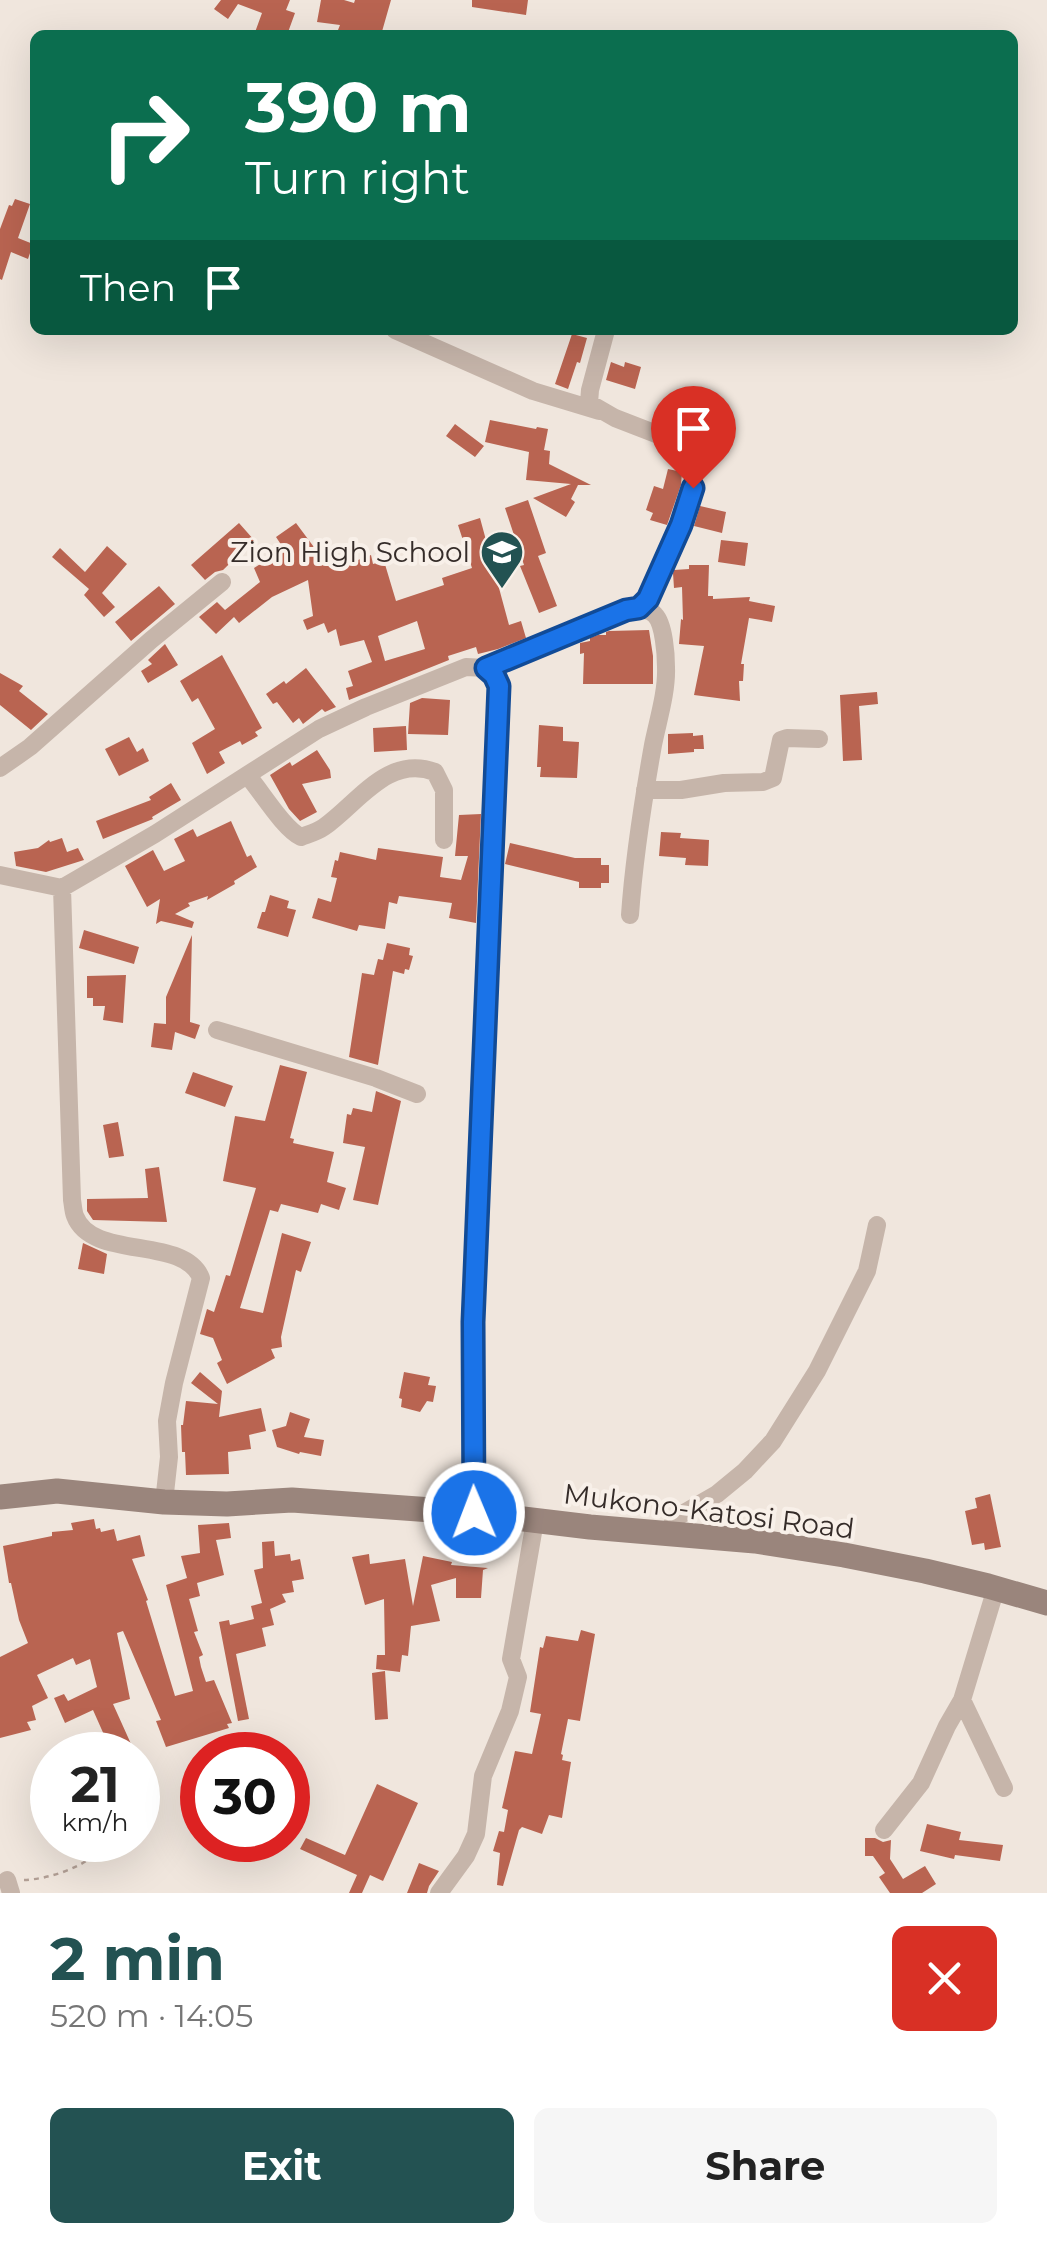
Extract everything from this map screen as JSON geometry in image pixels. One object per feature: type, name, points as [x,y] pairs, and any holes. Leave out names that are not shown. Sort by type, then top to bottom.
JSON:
[{"type":"main road","name":"Mukono-Katosi Road","points":[[0,1497],[57,1491],[164,1502],[292,1500],[474,1513],[844,1555],[1047,1603]]},
{"type":"street","points":[[406,335],[534,391],[600,411],[677,442],[695,470],[693,488],[648,599],[639,608]]},
{"type":"street","points":[[600,411],[589,404],[605,335]]},
{"type":"street","points":[[0,768],[30,747],[222,582]]},
{"type":"street","points":[[0,875],[62,888],[155,834],[318,729],[466,667],[486,668],[639,608],[658,618],[667,672],[633,872],[630,915]]},
{"type":"street","points":[[474,1513],[473,1322],[499,686],[486,668]]},
{"type":"street","points":[[646,790],[763,782],[773,778],[782,740],[819,739]]},
{"type":"street","points":[[247,775],[290,831],[301,837],[322,829],[392,771],[424,768],[435,772],[444,790],[444,840]]},
{"type":"street","points":[[62,888],[75,1217],[85,1230],[102,1239],[184,1259],[197,1267],[201,1278],[167,1422],[169,1457],[164,1502]]},
{"type":"street","points":[[217,1030],[417,1094]]},
{"type":"street","points":[[666,1534],[677,1518],[717,1494],[773,1442],[817,1371],[867,1271],[877,1225]]},
{"type":"street","points":[[439,1893],[466,1856],[476,1834],[483,1776],[510,1711],[518,1677],[511,1659],[536,1521]]},
{"type":"street","points":[[884,1830],[921,1782],[962,1700],[996,1588]]},
{"type":"street","points":[[962,1700],[1004,1788]]},
{"type":"path","points":[[9,1886],[86,1862]]},
{"type":"building","points":[[221,0],[290,0],[286,10],[295,13],[289,30],[256,30],[262,13],[238,4],[228,19],[214,9]]},
{"type":"building","points":[[321,0],[391,0],[382,30],[338,30],[340,25],[317,22]]},
{"type":"building","points":[[472,0],[528,0],[526,15],[472,7]]},
{"type":"building","points":[[15,199],[30,204],[18,238],[30,243],[30,253],[28,259],[11,252],[2,280],[0,229],[9,205]]},
{"type":"building","points":[[572,335],[587,338],[568,389],[555,384]]},
{"type":"building","points":[[611,362],[641,367],[635,389],[606,380]]},
{"type":"building","points":[[490,420],[548,429],[544,450],[550,451],[549,464],[591,485],[578,485],[571,499],[575,502],[566,517],[533,498],[571,484],[526,480],[529,452],[485,442]]},
{"type":"building","points":[[455,424],[484,446],[475,457],[446,436]]},
{"type":"building","points":[[668,469],[682,472],[667,525],[650,520],[653,513],[646,510],[654,486],[663,489]]},
{"type":"building","points":[[528,500],[546,553],[538,556],[557,606],[539,613],[520,566],[524,565],[505,508]]},
{"type":"building","points":[[700,506],[726,512],[722,533],[694,526]]},
{"type":"building","points":[[480,518],[509,625],[521,621],[526,638],[478,654],[476,647],[448,656],[449,660],[349,700],[346,688],[353,686],[348,671],[372,662],[364,640],[340,646],[336,629],[328,633],[324,623],[307,630],[303,620],[313,616],[308,580],[272,597],[239,623],[234,617],[216,634],[199,617],[217,602],[225,610],[260,582],[254,568],[284,549],[276,537],[296,523],[328,566],[354,553],[358,560],[371,555],[373,564],[384,561],[396,601],[444,585],[442,578],[472,568],[458,525]],"holes":[[[417,621],[425,649],[385,661],[378,636]]]},
{"type":"building","points":[[239,523],[254,540],[223,570],[205,580],[191,565]]},
{"type":"building","points":[[721,540],[748,543],[745,566],[718,562]]},
{"type":"building","points":[[107,546],[127,564],[102,593],[115,607],[104,617],[84,595],[89,589],[52,557],[60,548],[85,572]]},
{"type":"building","points":[[689,565],[709,565],[708,596],[713,599],[750,597],[749,601],[775,606],[772,622],[749,618],[741,664],[743,681],[739,681],[740,701],[694,695],[704,646],[679,644],[682,587],[674,588],[673,573],[689,569]]},
{"type":"building","points":[[159,586],[175,604],[131,641],[115,622]]},
{"type":"building","points":[[649,630],[653,684],[583,684],[584,653],[580,654],[580,643],[609,631]]},
{"type":"building","points":[[165,644],[178,665],[148,683],[141,671],[152,664],[148,660]]},
{"type":"building","points":[[222,655],[262,728],[255,732],[258,736],[242,745],[240,741],[219,752],[225,763],[207,774],[192,743],[215,729],[198,698],[192,702],[180,681]]},
{"type":"building","points":[[306,668],[336,707],[325,712],[322,709],[303,724],[299,718],[293,723],[266,694]]},
{"type":"building","points":[[0,673],[23,686],[19,691],[48,714],[31,730],[0,705]]},
{"type":"building","points":[[877,692],[878,704],[859,706],[862,760],[843,761],[840,695]]},
{"type":"building","points":[[422,698],[450,700],[448,735],[408,734],[410,703]]},
{"type":"building","points":[[539,725],[563,727],[563,741],[579,742],[577,778],[540,777]]},
{"type":"building","points":[[406,726],[407,750],[374,752],[373,728]]},
{"type":"building","points":[[668,734],[703,735],[704,749],[668,754]]},
{"type":"building","points":[[129,737],[137,752],[143,748],[149,761],[119,776],[105,749]]},
{"type":"building","points":[[317,750],[331,778],[302,784],[317,812],[300,821],[270,775]]},
{"type":"building","points":[[171,783],[181,800],[153,819],[103,839],[96,821],[151,800],[149,797]]},
{"type":"building","points":[[481,814],[476,923],[449,918],[452,903],[399,896],[397,904],[389,902],[385,929],[359,925],[357,931],[312,918],[318,898],[331,902],[337,878],[331,877],[340,852],[376,860],[378,848],[443,857],[440,877],[461,880],[468,856],[455,856],[459,815]]},
{"type":"building","points":[[231,821],[247,857],[251,855],[257,867],[235,884],[207,900],[208,896],[188,903],[190,906],[175,914],[194,922],[192,928],[161,921],[156,924],[160,899],[147,907],[125,866],[153,850],[164,871],[185,861],[174,839],[193,829],[197,837]]},
{"type":"building","points":[[661,832],[709,840],[708,866],[685,865],[686,858],[659,856]]},
{"type":"building","points":[[62,838],[67,852],[78,848],[84,860],[46,872],[16,866],[14,852]]},
{"type":"building","points":[[510,843],[575,858],[601,858],[601,865],[609,865],[609,883],[601,883],[601,888],[579,888],[579,882],[505,864]]},
{"type":"building","points":[[270,895],[289,901],[287,908],[296,910],[288,937],[257,928]]},
{"type":"building","points":[[84,930],[139,947],[134,964],[79,948]]},
{"type":"building","points":[[192,935],[190,1022],[200,1025],[195,1039],[175,1032],[172,1050],[151,1047],[154,1023],[166,1024],[166,997]]},
{"type":"building","points":[[387,943],[410,948],[409,955],[413,956],[404,974],[393,971],[378,1065],[349,1057],[362,973],[374,975]]},
{"type":"building","points":[[126,975],[123,1023],[103,1020],[105,1006],[93,1006],[93,998],[87,998],[87,976]]},
{"type":"building","points":[[280,1065],[307,1072],[290,1138],[293,1143],[334,1152],[327,1182],[346,1188],[339,1210],[321,1204],[318,1213],[281,1204],[278,1212],[270,1210],[240,1308],[263,1313],[282,1233],[311,1242],[301,1272],[296,1270],[282,1347],[271,1349],[275,1358],[227,1384],[217,1363],[222,1360],[213,1338],[200,1334],[207,1309],[214,1312],[226,1275],[230,1276],[256,1188],[223,1181],[235,1116],[265,1121]]},
{"type":"building","points":[[193,1072],[233,1086],[225,1107],[185,1093]]},
{"type":"building","points":[[376,1091],[401,1101],[378,1205],[353,1200],[365,1147],[343,1143],[347,1114],[351,1115],[353,1108],[372,1112]]},
{"type":"building","points":[[118,1122],[124,1156],[109,1158],[103,1125]]},
{"type":"building","points":[[159,1167],[167,1222],[93,1220],[87,1211],[87,1199],[148,1198],[145,1169]]},
{"type":"building","points":[[83,1243],[107,1254],[104,1274],[78,1269]]},
{"type":"building","points":[[200,1372],[222,1391],[219,1417],[261,1408],[266,1431],[249,1435],[251,1449],[228,1452],[229,1474],[186,1475],[181,1425],[186,1401],[218,1404],[191,1383]]},
{"type":"building","points":[[404,1372],[430,1377],[428,1385],[436,1386],[433,1402],[427,1401],[420,1412],[401,1407]]},
{"type":"building","points":[[290,1412],[310,1419],[304,1437],[324,1440],[321,1456],[277,1447],[272,1430],[286,1426]]},
{"type":"building","points":[[990,1494],[1001,1547],[985,1550],[984,1543],[972,1545],[965,1511],[977,1508],[975,1498]]},
{"type":"building","points":[[94,1519],[101,1532],[114,1529],[117,1541],[140,1535],[145,1556],[132,1559],[175,1696],[193,1691],[166,1585],[187,1578],[181,1556],[200,1553],[198,1525],[229,1523],[231,1538],[216,1540],[224,1575],[197,1583],[200,1596],[189,1599],[198,1631],[194,1632],[203,1655],[199,1657],[201,1667],[206,1682],[214,1680],[232,1723],[227,1724],[229,1728],[180,1732],[180,1743],[166,1747],[156,1721],[161,1720],[123,1631],[117,1633],[130,1699],[113,1704],[126,1732],[103,1732],[93,1710],[65,1723],[54,1698],[64,1694],[68,1701],[97,1687],[90,1659],[76,1665],[73,1658],[37,1675],[48,1698],[32,1706],[36,1720],[27,1722],[31,1730],[0,1738],[0,1657],[28,1643],[9,1583],[3,1546],[73,1530],[71,1523]]},
{"type":"building","points":[[274,1541],[275,1556],[290,1554],[291,1561],[300,1559],[304,1579],[292,1581],[294,1592],[282,1594],[286,1602],[270,1609],[274,1625],[262,1628],[266,1646],[236,1654],[249,1719],[238,1721],[219,1622],[229,1620],[230,1625],[254,1619],[251,1606],[262,1603],[254,1570],[263,1568],[262,1542]]},
{"type":"building","points":[[369,1554],[370,1564],[405,1559],[413,1606],[423,1556],[452,1562],[451,1565],[488,1568],[483,1570],[481,1598],[456,1598],[456,1578],[431,1585],[440,1621],[411,1626],[408,1656],[402,1655],[400,1672],[376,1669],[377,1655],[385,1655],[384,1599],[365,1605],[352,1557]]},
{"type":"building","points":[[581,1630],[595,1634],[580,1721],[568,1719],[561,1754],[562,1760],[571,1762],[562,1818],[549,1815],[542,1834],[522,1827],[519,1830],[503,1886],[497,1885],[500,1853],[493,1851],[499,1831],[504,1832],[508,1810],[502,1808],[515,1751],[532,1754],[541,1714],[530,1712],[540,1647],[543,1648],[546,1636],[578,1641]]},
{"type":"building","points":[[385,1671],[388,1719],[375,1720],[372,1673]]},
{"type":"building","points":[[377,1784],[418,1803],[383,1881],[370,1875],[362,1893],[349,1893],[357,1875],[310,1854],[310,1840],[345,1855]]},
{"type":"building","points":[[927,1824],[961,1832],[959,1840],[1003,1845],[1000,1861],[955,1855],[954,1859],[920,1851]]},
{"type":"building","points":[[865,1838],[891,1840],[890,1859],[903,1879],[925,1866],[936,1884],[922,1893],[890,1893],[879,1877],[885,1873],[873,1856],[865,1856]]},
{"type":"building","points":[[419,1863],[439,1871],[427,1893],[407,1893]]},
{"type":"place","name":"Zion High School","points":[[502,590]]},
{"type":"route","points":[[474,1513],[473,1322],[499,686],[486,668],[639,608],[648,599],[693,488]]}]
